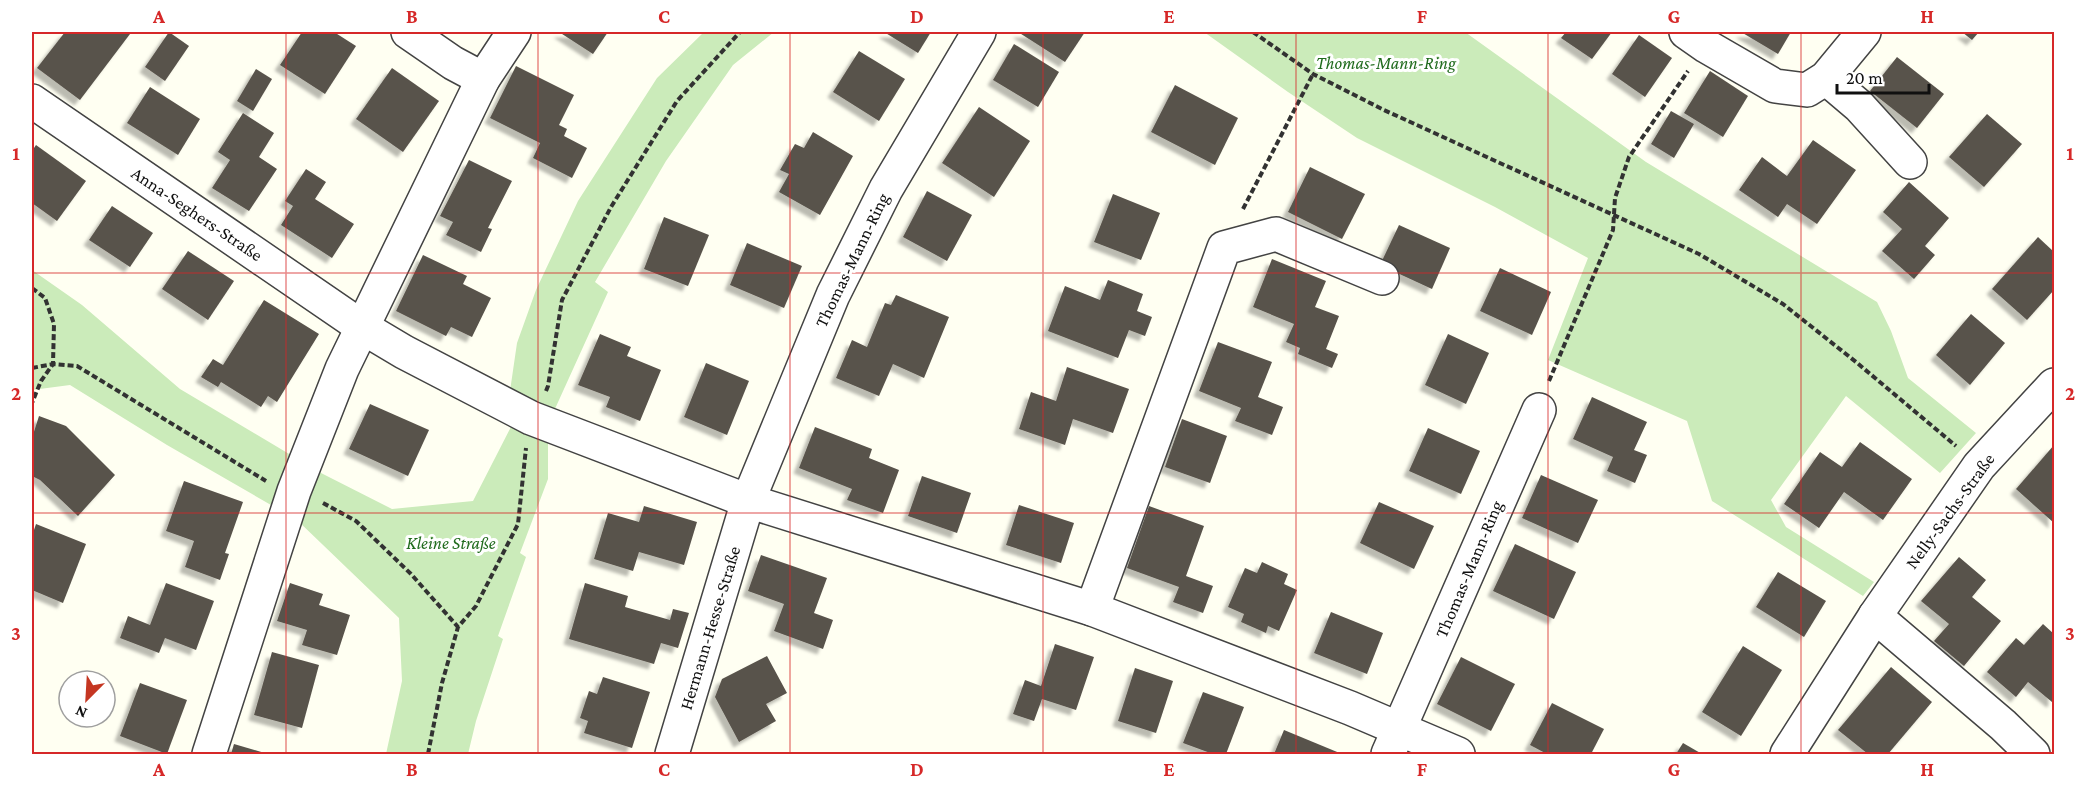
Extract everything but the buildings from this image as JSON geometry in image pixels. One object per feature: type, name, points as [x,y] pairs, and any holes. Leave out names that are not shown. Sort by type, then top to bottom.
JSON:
[{"type":"street","points":[[408,32],[453,63],[483,79]]},
{"type":"street","points":[[209,754],[294,490],[342,369],[483,79],[514,32]]},
{"type":"street","name":"Thomas-Mann-Ring","points":[[748,501],[833,296],[886,189],[979,32]]},
{"type":"street","points":[[1696,39],[1775,86],[1807,90],[1826,78],[1864,32]]},
{"type":"street","points":[[1826,78],[1859,106],[1910,162]]},
{"type":"street","name":"Anna-Seghers-Straße","points":[[32,101],[362,327]]},
{"type":"street","points":[[1092,609],[1224,248],[1276,234],[1382,278]]},
{"type":"street","points":[[362,327],[404,352],[531,418],[748,501],[1092,609],[1394,742],[1458,754]]},
{"type":"street","name":"Nelly-Sachs-Straße","points":[[1787,754],[1875,616],[1979,466],[2055,385]]},
{"type":"street","name":"Thomas-Mann-Ring","points":[[1394,742],[1539,410]]},
{"type":"street","name":"Hermann-Hesse-Straße","points":[[672,754],[748,501]]},
{"type":"street","points":[[1875,616],[2003,725],[2033,754]]},
{"type":"path","points":[[428,754],[442,683],[458,627],[476,606],[518,524],[527,435],[531,418],[548,386],[562,300],[611,207],[677,101],[740,32]]},
{"type":"path","points":[[1253,32],[1313,74],[1384,110],[1616,214],[1699,254],[1784,304],[1979,466]]},
{"type":"path","points":[[1539,410],[1553,371],[1613,230],[1616,198],[1629,157],[1696,39]]},
{"type":"path","points":[[1224,248],[1313,74]]},
{"type":"path","points":[[32,288],[45,298],[54,324],[53,364],[41,381],[32,403]]},
{"type":"path","points":[[32,368],[53,364],[77,366],[271,484],[294,490],[357,521],[411,574],[458,627]]},
{"type":"green space","points":[[704,32],[774,32],[733,65],[666,161],[595,282],[608,292],[554,411],[510,391],[517,343],[536,290],[578,201],[657,78]]},
{"type":"green space","points":[[1204,32],[1465,32],[1646,162],[1877,302],[1891,331],[1908,378],[1976,433],[1940,473],[1846,396],[1771,500],[1786,527],[1874,582],[1863,596],[1712,501],[1687,421],[1548,360],[1588,258],[1495,207],[1357,138]]},
{"type":"green space","name":"Kleine Straße","points":[[32,270],[82,305],[180,389],[321,473],[392,509],[473,501],[514,421],[548,436],[548,479],[520,553],[526,557],[498,636],[503,639],[476,721],[468,754],[386,754],[402,681],[399,618],[297,520],[167,445],[70,385],[32,390]]}]
